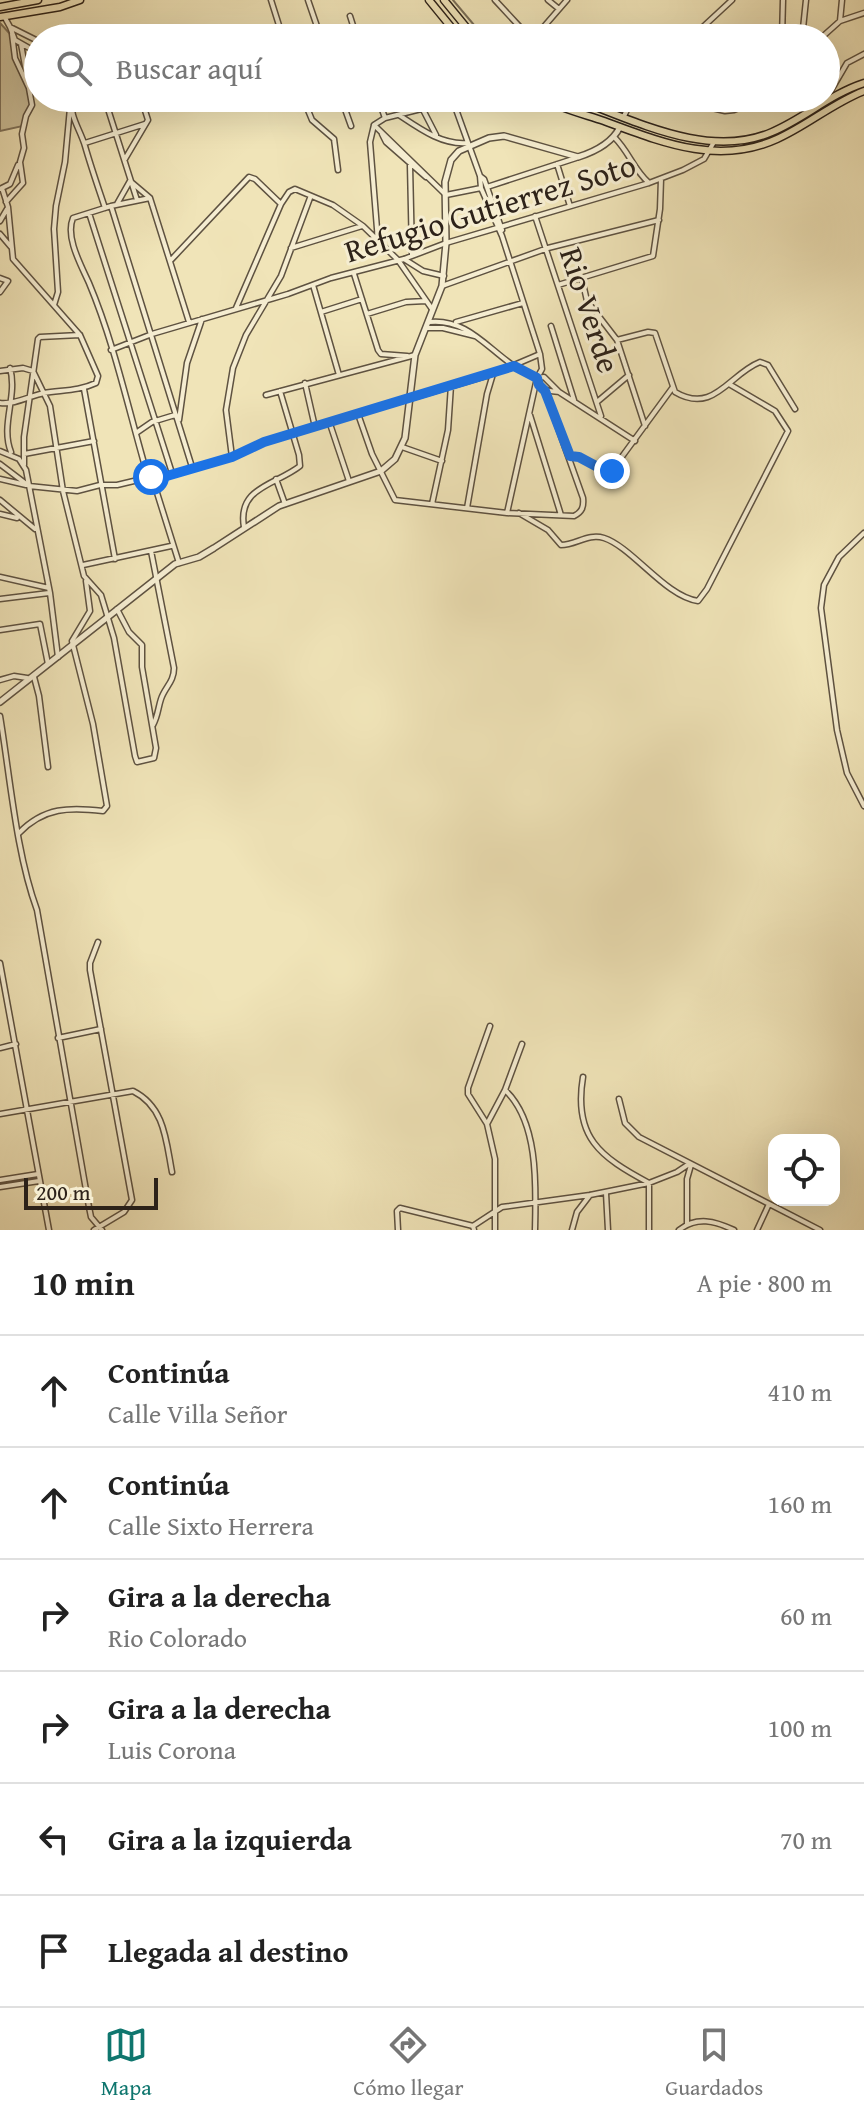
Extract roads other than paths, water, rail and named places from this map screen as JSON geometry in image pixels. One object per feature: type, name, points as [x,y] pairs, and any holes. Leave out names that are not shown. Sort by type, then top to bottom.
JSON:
[{"type":"main road","points":[[0,7],[38,0]]},
{"type":"main road","points":[[2,16],[60,7],[80,0]]},
{"type":"main road","points":[[429,0],[449,24]]},
{"type":"main road","points":[[444,0],[464,24]]},
{"type":"main road","points":[[840,93],[864,83]]},
{"type":"main road","points":[[840,102],[864,91]]},
{"type":"main road","points":[[579,112],[672,145],[710,153],[732,152],[777,139],[823,112]]},
{"type":"main road","points":[[612,112],[691,139],[714,142],[754,138],[772,132],[805,112]]},
{"type":"street","points":[[271,0],[279,24]]},
{"type":"street","points":[[308,0],[316,24]]},
{"type":"street","points":[[495,0],[519,24]]},
{"type":"street","points":[[503,9],[505,0]]},
{"type":"street","points":[[548,0],[559,9]]},
{"type":"street","points":[[546,24],[567,0]]},
{"type":"street","points":[[706,24],[732,0]]},
{"type":"street","points":[[840,21],[842,0]]},
{"type":"street","points":[[782,1],[782,24]]},
{"type":"street","points":[[803,24],[804,1]]},
{"type":"street","points":[[837,24],[864,13]]},
{"type":"street","points":[[2,16],[10,27],[15,58],[24,77]]},
{"type":"street","points":[[350,16],[353,24]]},
{"type":"street","points":[[10,27],[24,34]]},
{"type":"street","points":[[12,34],[24,46]]},
{"type":"street","points":[[21,44],[24,57]]},
{"type":"street","points":[[840,75],[847,63],[864,54]]},
{"type":"street","points":[[0,403],[84,388],[96,383],[98,376],[80,335],[13,259],[1,189],[10,184],[20,162],[24,148],[22,134],[28,112]]},
{"type":"street","points":[[54,305],[58,292],[54,229],[70,112]]},
{"type":"street","points":[[72,112],[152,334],[192,467]]},
{"type":"street","points":[[109,112],[137,200]]},
{"type":"street","points":[[125,159],[147,123],[144,112]]},
{"type":"street","points":[[309,112],[312,120],[334,139],[338,170]]},
{"type":"street","points":[[346,112],[351,126]]},
{"type":"street","points":[[383,112],[385,118]]},
{"type":"street","points":[[378,241],[370,142],[374,125],[385,118],[408,112]]},
{"type":"street","points":[[422,112],[438,138]]},
{"type":"street","points":[[457,112],[500,228],[542,369],[537,378],[507,513]]},
{"type":"street","points":[[624,116],[626,112]]},
{"type":"street","points":[[399,115],[438,138],[468,146]]},
{"type":"street","points":[[84,143],[147,123]]},
{"type":"street","points":[[374,125],[446,195]]},
{"type":"street","points":[[446,195],[484,187],[590,153],[615,138],[620,127]]},
{"type":"street","points":[[382,133],[384,140],[410,165],[432,180]]},
{"type":"street","points":[[0,702],[155,578],[179,563],[199,557],[285,504],[381,471],[395,459],[402,447],[411,398],[412,355],[434,311],[444,276],[446,171],[451,160],[468,146],[504,136],[578,157]]},
{"type":"street","points":[[615,138],[630,155],[637,172],[649,183]]},
{"type":"street","points":[[710,153],[714,142]]},
{"type":"street","name":"Refugio Gutierrez Soto","points":[[111,350],[189,322],[649,183],[683,170],[710,153]]},
{"type":"street","points":[[0,221],[5,201],[23,183],[20,162]]},
{"type":"street","points":[[557,164],[570,206]]},
{"type":"street","points":[[410,165],[412,255]]},
{"type":"street","points":[[171,260],[243,180],[249,177],[255,179],[281,204]]},
{"type":"street","points":[[558,285],[650,258],[654,254],[661,179]]},
{"type":"street","points":[[130,181],[150,198],[189,322]]},
{"type":"street","points":[[117,204],[130,181]]},
{"type":"street","points":[[236,308],[281,204],[292,190],[333,205],[363,226],[401,260],[423,271],[444,276]]},
{"type":"street","points":[[150,198],[89,212],[71,221],[76,251],[96,300],[144,463],[153,480],[179,563]]},
{"type":"street","points":[[232,457],[226,410],[231,378],[246,335],[268,300],[310,198]]},
{"type":"street","points":[[89,212],[172,473]]},
{"type":"street","name":"Rio Verde","points":[[535,216],[602,418]]},
{"type":"street","points":[[442,286],[548,248],[659,220]]},
{"type":"street","points":[[291,248],[363,226]]},
{"type":"street","points":[[0,234],[12,249]]},
{"type":"street","points":[[401,260],[434,311]]},
{"type":"street","points":[[354,273],[378,350],[381,354],[412,355]]},
{"type":"street","points":[[0,278],[8,281],[0,292]]},
{"type":"street","points":[[582,279],[587,301],[617,340],[645,426]]},
{"type":"street","points":[[313,285],[339,375]]},
{"type":"street","points":[[321,312],[362,299]]},
{"type":"street","points":[[367,314],[406,302],[426,301]]},
{"type":"street","points":[[428,325],[453,322],[523,303]]},
{"type":"street","points":[[179,422],[187,363],[202,318]]},
{"type":"street","points":[[453,322],[514,366],[537,378],[544,377],[559,392],[635,441]]},
{"type":"street","points":[[428,325],[475,336]]},
{"type":"street","points":[[551,326],[575,402]]},
{"type":"street","points":[[617,340],[655,333],[675,392],[694,400],[719,393],[750,366],[760,362],[768,365],[795,409]]},
{"type":"street","points":[[58,657],[24,454],[38,339],[80,335]]},
{"type":"street","points":[[0,479],[63,491],[153,480],[232,457],[292,433],[493,374],[540,354]]},
{"type":"street","points":[[266,395],[412,355]]},
{"type":"street","points":[[0,371],[10,368],[33,371]]},
{"type":"street","points":[[10,368],[15,384],[8,404],[5,440],[12,454]]},
{"type":"street","points":[[19,833],[30,822],[62,809],[72,807],[103,811],[107,806],[93,724],[72,639],[90,611],[86,579],[63,491],[45,393],[33,371]]},
{"type":"street","points":[[467,508],[493,374]]},
{"type":"street","points":[[597,402],[629,375]]},
{"type":"street","points":[[358,414],[395,500],[507,513],[574,516],[584,505],[583,498],[570,456],[537,378]]},
{"type":"street","points":[[305,383],[315,427]]},
{"type":"street","points":[[519,513],[548,530],[561,545],[590,536],[606,538],[663,582],[691,600],[698,601],[788,431],[775,411],[729,384]]},
{"type":"street","points":[[432,504],[448,430],[451,385]]},
{"type":"street","points":[[570,456],[579,457],[610,473],[673,387]]},
{"type":"street","points":[[84,388],[115,559]]},
{"type":"street","points":[[244,527],[242,513],[245,504],[276,479],[300,466],[280,391]]},
{"type":"street","points":[[545,391],[559,392]]},
{"type":"street","points":[[529,414],[561,515]]},
{"type":"street","points":[[136,433],[155,421],[175,415]]},
{"type":"street","points":[[330,424],[349,481]]},
{"type":"street","points":[[24,454],[94,441]]},
{"type":"street","points":[[402,447],[442,461]]},
{"type":"street","points":[[0,451],[12,454],[24,465]]},
{"type":"street","points":[[0,464],[29,486]]},
{"type":"street","points":[[276,479],[285,504]]},
{"type":"street","points":[[0,500],[37,530]]},
{"type":"street","points":[[0,514],[22,519]]},
{"type":"street","points":[[864,533],[839,557],[824,585],[821,608],[837,730],[847,773],[864,806]]},
{"type":"street","points":[[83,565],[172,546]]},
{"type":"street","points":[[151,551],[174,676],[161,696],[158,716],[153,725]]},
{"type":"street","points":[[0,577],[49,590]]},
{"type":"street","points":[[86,579],[101,595],[109,616],[137,762],[154,758],[153,725],[142,667],[142,645],[129,632],[117,609]]},
{"type":"street","points":[[0,599],[49,590]]},
{"type":"street","points":[[0,630],[40,624],[48,664]]},
{"type":"street","points":[[0,680],[30,676]]},
{"type":"street","points":[[30,676],[39,696],[48,767]]},
{"type":"street","points":[[0,716],[89,1207],[98,1229],[132,1203],[90,970],[98,942]]},
{"type":"street","points":[[0,963],[49,1230]]},
{"type":"street","points":[[490,1026],[468,1094],[487,1124],[495,1159],[495,1230]]},
{"type":"street","points":[[58,1038],[101,1029]]},
{"type":"street","points":[[0,1048],[16,1044]]},
{"type":"street","points":[[487,1124],[505,1090],[522,1044]]},
{"type":"street","points":[[583,1077],[579,1101],[585,1127],[596,1146],[613,1164],[649,1183]]},
{"type":"street","points":[[505,1090],[519,1107],[531,1142],[535,1230]]},
{"type":"street","points":[[0,1114],[113,1093],[137,1093],[155,1110],[162,1122],[172,1172]]},
{"type":"street","points":[[619,1099],[625,1123],[639,1137],[768,1203]]},
{"type":"street","points":[[398,1230],[397,1211],[400,1208],[474,1228],[502,1207],[649,1183],[690,1164]]},
{"type":"street","points":[[687,1224],[690,1164]]},
{"type":"street","points":[[0,1180],[38,1174]]},
{"type":"street","points":[[0,1187],[39,1181]]},
{"type":"street","points":[[649,1183],[649,1230]]},
{"type":"street","points":[[606,1192],[608,1230]]},
{"type":"street","points":[[572,1230],[577,1212],[590,1195]]},
{"type":"street","points":[[757,1230],[768,1206]]},
{"type":"street","points":[[773,1206],[820,1230]]},
{"type":"street","points":[[679,1230],[687,1224],[717,1222],[734,1230]]},
{"type":"waterway","points":[[453,0],[473,24]]}]
